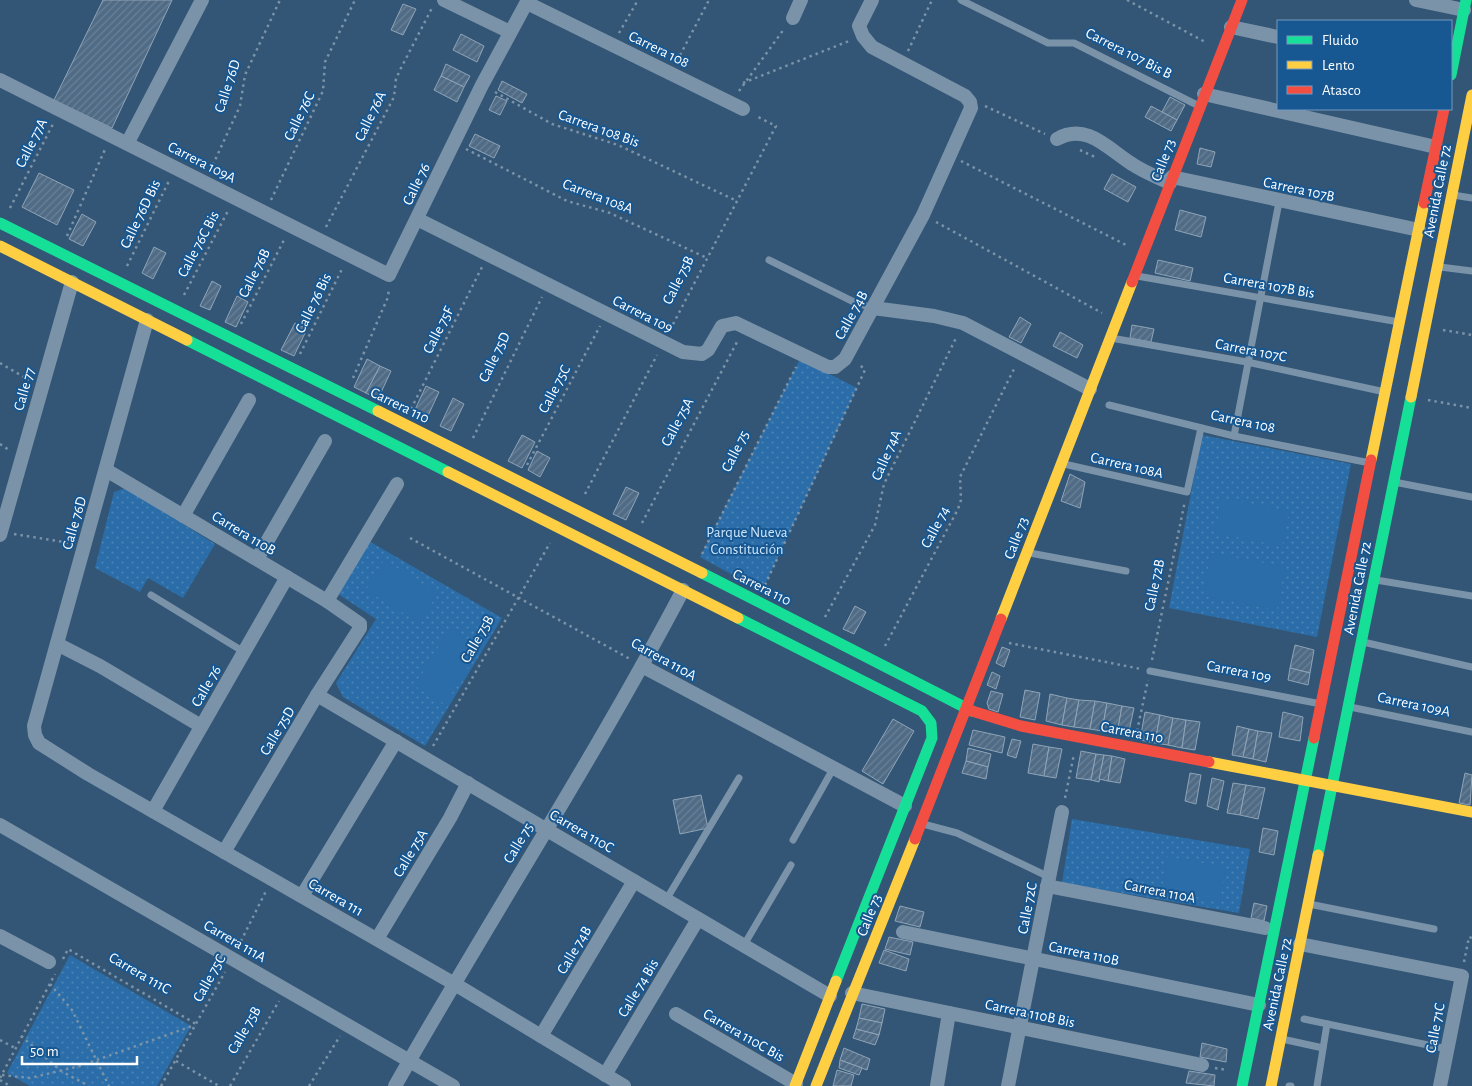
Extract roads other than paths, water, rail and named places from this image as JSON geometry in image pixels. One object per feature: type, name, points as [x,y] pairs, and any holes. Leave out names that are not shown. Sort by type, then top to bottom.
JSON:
[{"type":"main road","name":"Calle 73","points":[[816,1086],[852,993],[922,824],[1242,0]]},
{"type":"main road","points":[[1452,70],[1465,5]]},
{"type":"main road","name":"Avenida Calle 72","points":[[1271,1086],[1472,95]]},
{"type":"main road","name":"Avenida Calle 72","points":[[1242,1086],[1444,110]]},
{"type":"main road","name":"Carrera 110","points":[[4,218],[44,246],[598,520],[966,708],[1006,723],[1472,812]]},
{"type":"main road","points":[[0,246],[683,590]]},
{"type":"main road","points":[[37,264],[44,246]]},
{"type":"main road","name":"Calle 73","points":[[683,590],[922,711],[931,720],[932,738],[795,1085]]},
{"type":"street","points":[[128,142],[202,0]]},
{"type":"street","points":[[444,0],[510,32]]},
{"type":"street","points":[[792,18],[802,0]]},
{"type":"street","name":"Calle 74B","points":[[845,359],[923,215],[971,108],[970,102],[965,96],[872,48],[862,36],[860,26],[872,0]]},
{"type":"street","points":[[1416,0],[1465,5]]},
{"type":"street","name":"Calle 76","points":[[389,274],[482,85],[528,2]]},
{"type":"street","name":"Carrera 108","points":[[528,2],[670,74],[738,106]]},
{"type":"street","points":[[1231,27],[1277,37]]},
{"type":"street","name":"Carrera 109A","points":[[0,80],[112,134],[389,274]]},
{"type":"street","name":"Carrera 107 Bis B","points":[[1202,100],[1436,147]]},
{"type":"street","name":"Carrera 107B","points":[[1057,139],[1067,134],[1080,134],[1094,138],[1149,174],[1171,180],[1419,230]]},
{"type":"street","name":"Carrera 109","points":[[417,219],[683,352],[702,354],[708,350],[722,326],[736,323],[828,367],[835,367],[845,359]]},
{"type":"street","name":"Calle 77","points":[[0,533],[72,282]]},
{"type":"street","points":[[873,308],[934,316],[963,324],[1090,389]]},
{"type":"street","name":"Calle 76D","points":[[35,735],[34,726],[147,320]]},
{"type":"street","points":[[184,516],[249,400]]},
{"type":"street","points":[[257,559],[325,441]]},
{"type":"street","name":"Carrera 110B","points":[[106,470],[327,601],[356,620],[360,628]]},
{"type":"street","points":[[327,601],[397,484]]},
{"type":"street","name":"Calle 76","points":[[153,810],[287,577]]},
{"type":"street","name":"Calle 75","points":[[394,1086],[453,983],[642,666],[683,590]]},
{"type":"street","name":"Calle 75D","points":[[224,852],[317,695],[360,628]]},
{"type":"street","points":[[57,644],[100,666],[201,726]]},
{"type":"street","name":"Carrera 110A","points":[[642,666],[905,806]]},
{"type":"street","name":"Carrera 110C","points":[[317,695],[830,996]]},
{"type":"street","name":"Carrera 111","points":[[35,735],[39,743],[48,750],[453,983],[624,1086]]},
{"type":"street","points":[[302,896],[396,741]]},
{"type":"street","name":"Calle 75A","points":[[377,939],[450,818],[468,783]]},
{"type":"street","name":"Calle 72C","points":[[1008,1086],[1062,812]]},
{"type":"street","name":"Carrera 111A","points":[[0,825],[453,1086]]},
{"type":"street","name":"Calle 74B","points":[[541,1036],[634,881]]},
{"type":"street","name":"Carrera 110A","points":[[1048,882],[1266,928]]},
{"type":"street","name":"Calle 74 Bis","points":[[605,1075],[698,918]]},
{"type":"street","name":"Carrera 110B","points":[[903,932],[1259,1005]]},
{"type":"street","points":[[0,936],[56,963]]},
{"type":"street","name":"Calle 71C","points":[[1300,944],[1462,976],[1440,1086]]},
{"type":"street","name":"Carrera 110B Bis","points":[[852,993],[1202,1065]]},
{"type":"street","points":[[937,1086],[949,1013]]},
{"type":"street","name":"Carrera 110C Bis","points":[[676,1014],[795,1085]]},
{"type":"lane","name":"Carrera 107 Bis B","points":[[961,0],[1048,43],[1074,43],[1202,100]]},
{"type":"lane","points":[[1452,194],[1472,198]]},
{"type":"lane","points":[[1234,436],[1279,202]]},
{"type":"lane","points":[[769,260],[856,303],[873,308]]},
{"type":"lane","points":[[1438,266],[1472,271]]},
{"type":"lane","name":"Carrera 107B Bis","points":[[1134,276],[1260,296],[1400,322]]},
{"type":"lane","name":"Carrera 107C","points":[[1110,338],[1247,362],[1385,392]]},
{"type":"lane","name":"Carrera 108","points":[[1109,405],[1234,436],[1371,463]]},
{"type":"lane","name":"Carrera 108A","points":[[1061,464],[1187,492],[1201,428]]},
{"type":"lane","points":[[1394,482],[1472,497]]},
{"type":"lane","points":[[1027,552],[1126,571]]},
{"type":"lane","points":[[1374,579],[1472,596]]},
{"type":"lane","points":[[151,595],[244,652]]},
{"type":"lane","points":[[1362,642],[1472,667]]},
{"type":"lane","name":"Carrera 109","points":[[1150,671],[1321,704]]},
{"type":"lane","name":"Carrera 109A","points":[[1348,707],[1472,732]]},
{"type":"lane","points":[[793,840],[833,769]]},
{"type":"lane","points":[[666,900],[739,778]]},
{"type":"lane","points":[[922,824],[957,834],[1048,882]]},
{"type":"lane","points":[[744,945],[791,865]]},
{"type":"lane","points":[[1308,904],[1434,929]]},
{"type":"lane","points":[[1304,1019],[1447,1049]]},
{"type":"lane","points":[[1317,1086],[1327,1024]]},
{"type":"lane","points":[[1281,1039],[1323,1048]]},
{"type":"park label","name":"Parque Nueva Constitución","points":[[747,540]]}]
